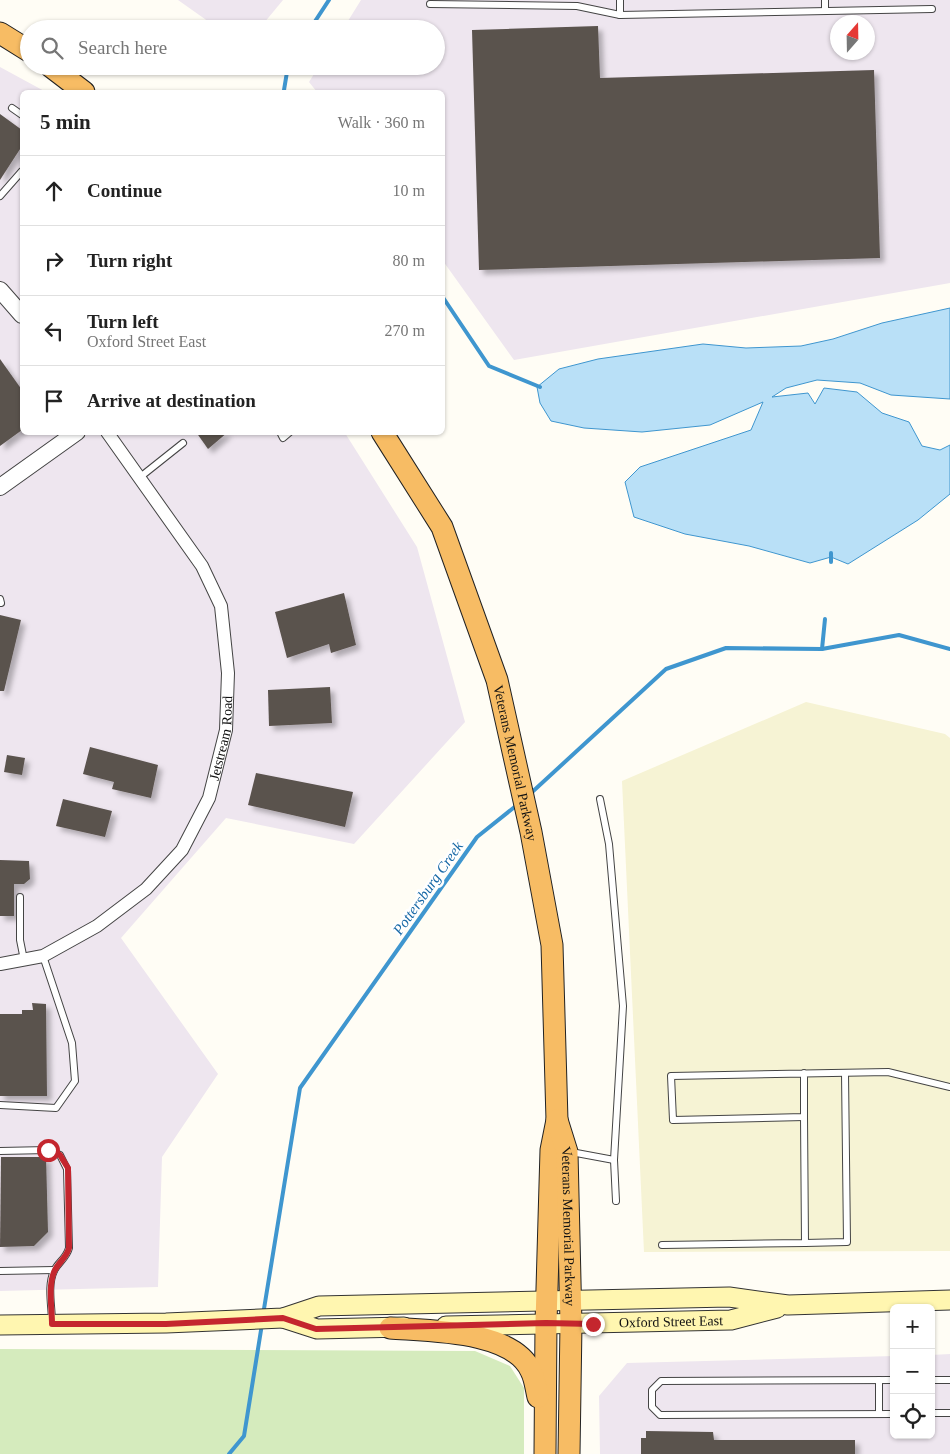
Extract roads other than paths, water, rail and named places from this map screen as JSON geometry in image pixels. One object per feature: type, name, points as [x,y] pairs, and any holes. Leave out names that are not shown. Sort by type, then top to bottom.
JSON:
[{"type":"highway","points":[[0,32],[20,44]]},
{"type":"highway","points":[[62,75],[81,90]]},
{"type":"highway","name":"Veterans Memorial Parkway","points":[[384,435],[442,527],[497,680],[519,774],[552,945],[557,1120],[550,1150],[545,1454]]},
{"type":"highway","name":"Veterans Memorial Parkway","points":[[557,1120],[567,1152],[571,1324],[569,1454]]},
{"type":"highway","points":[[390,1328],[471,1335],[502,1344],[531,1370],[545,1429]]},
{"type":"main road","name":"Oxford Street East","points":[[0,1324],[166,1324],[283,1318],[319,1306],[548,1300],[728,1297],[788,1305],[950,1300]]},
{"type":"main road","name":"Oxford Street East","points":[[283,1318],[316,1329],[731,1320],[788,1305]]},
{"type":"street","points":[[0,290],[20,313]]},
{"type":"street","points":[[0,487],[73,435]]},
{"type":"street","name":"Jetstream Road","points":[[0,964],[42,956],[97,926],[146,889],[182,850],[209,798],[226,730],[228,673],[220,606],[202,566],[109,435]]},
{"type":"lane","points":[[620,0],[620,15]]},
{"type":"lane","points":[[825,0],[825,11]]},
{"type":"lane","points":[[430,4],[577,6],[620,15],[932,9]]},
{"type":"lane","points":[[12,108],[20,114]]},
{"type":"lane","points":[[0,196],[20,173]]},
{"type":"lane","points":[[139,478],[183,443]]},
{"type":"lane","points":[[600,798],[609,844],[623,1006],[614,1160],[616,1201]]},
{"type":"lane","points":[[20,897],[20,940],[24,960]]},
{"type":"lane","points":[[0,1105],[56,1108],[75,1081],[72,1043],[42,956]]},
{"type":"lane","points":[[662,1245],[847,1242],[845,1072]]},
{"type":"lane","points":[[804,1118],[673,1120],[671,1076],[888,1072],[950,1087]]},
{"type":"lane","points":[[804,1073],[805,1243]]},
{"type":"lane","points":[[0,1151],[48,1150],[60,1155],[68,1168],[69,1248],[66,1258],[54,1270],[51,1284],[52,1324]]},
{"type":"lane","points":[[567,1152],[614,1160]]},
{"type":"lane","points":[[0,1271],[54,1270]]},
{"type":"lane","points":[[890,1380],[661,1380],[652,1390],[652,1407],[660,1415],[890,1414]]},
{"type":"lane","points":[[879,1380],[879,1414]]},
{"type":"lane","points":[[935,1380],[950,1380]]},
{"type":"lane","points":[[935,1414],[950,1414]]},
{"type":"water","points":[[950,308],[950,399],[891,395],[860,383],[817,380],[786,388],[772,397],[808,393],[815,404],[824,388],[857,392],[882,413],[909,422],[922,446],[940,450],[950,445],[950,494],[918,520],[848,564],[831,557],[810,563],[749,546],[685,534],[634,517],[625,482],[640,467],[751,430],[763,402],[710,425],[642,432],[584,428],[551,421],[540,403],[537,387],[559,369],[598,359],[703,344],[746,348],[801,346],[833,339],[882,323]]},
{"type":"waterway","points":[[316,20],[329,0]]},
{"type":"waterway","points":[[284,90],[286,75]]},
{"type":"waterway","points":[[445,300],[489,366],[540,387]]},
{"type":"waterway","points":[[831,553],[831,562]]},
{"type":"waterway","points":[[822,649],[825,619]]},
{"type":"waterway","name":"Pottersburg Creek","points":[[530,794],[666,669],[726,648],[822,649],[899,635],[950,649]]},
{"type":"waterway","name":"Pottersburg Creek","points":[[263,1315],[300,1088],[477,837],[517,805]]},
{"type":"waterway","name":"Pottersburg Creek","points":[[229,1454],[244,1436],[262,1324]]}]
